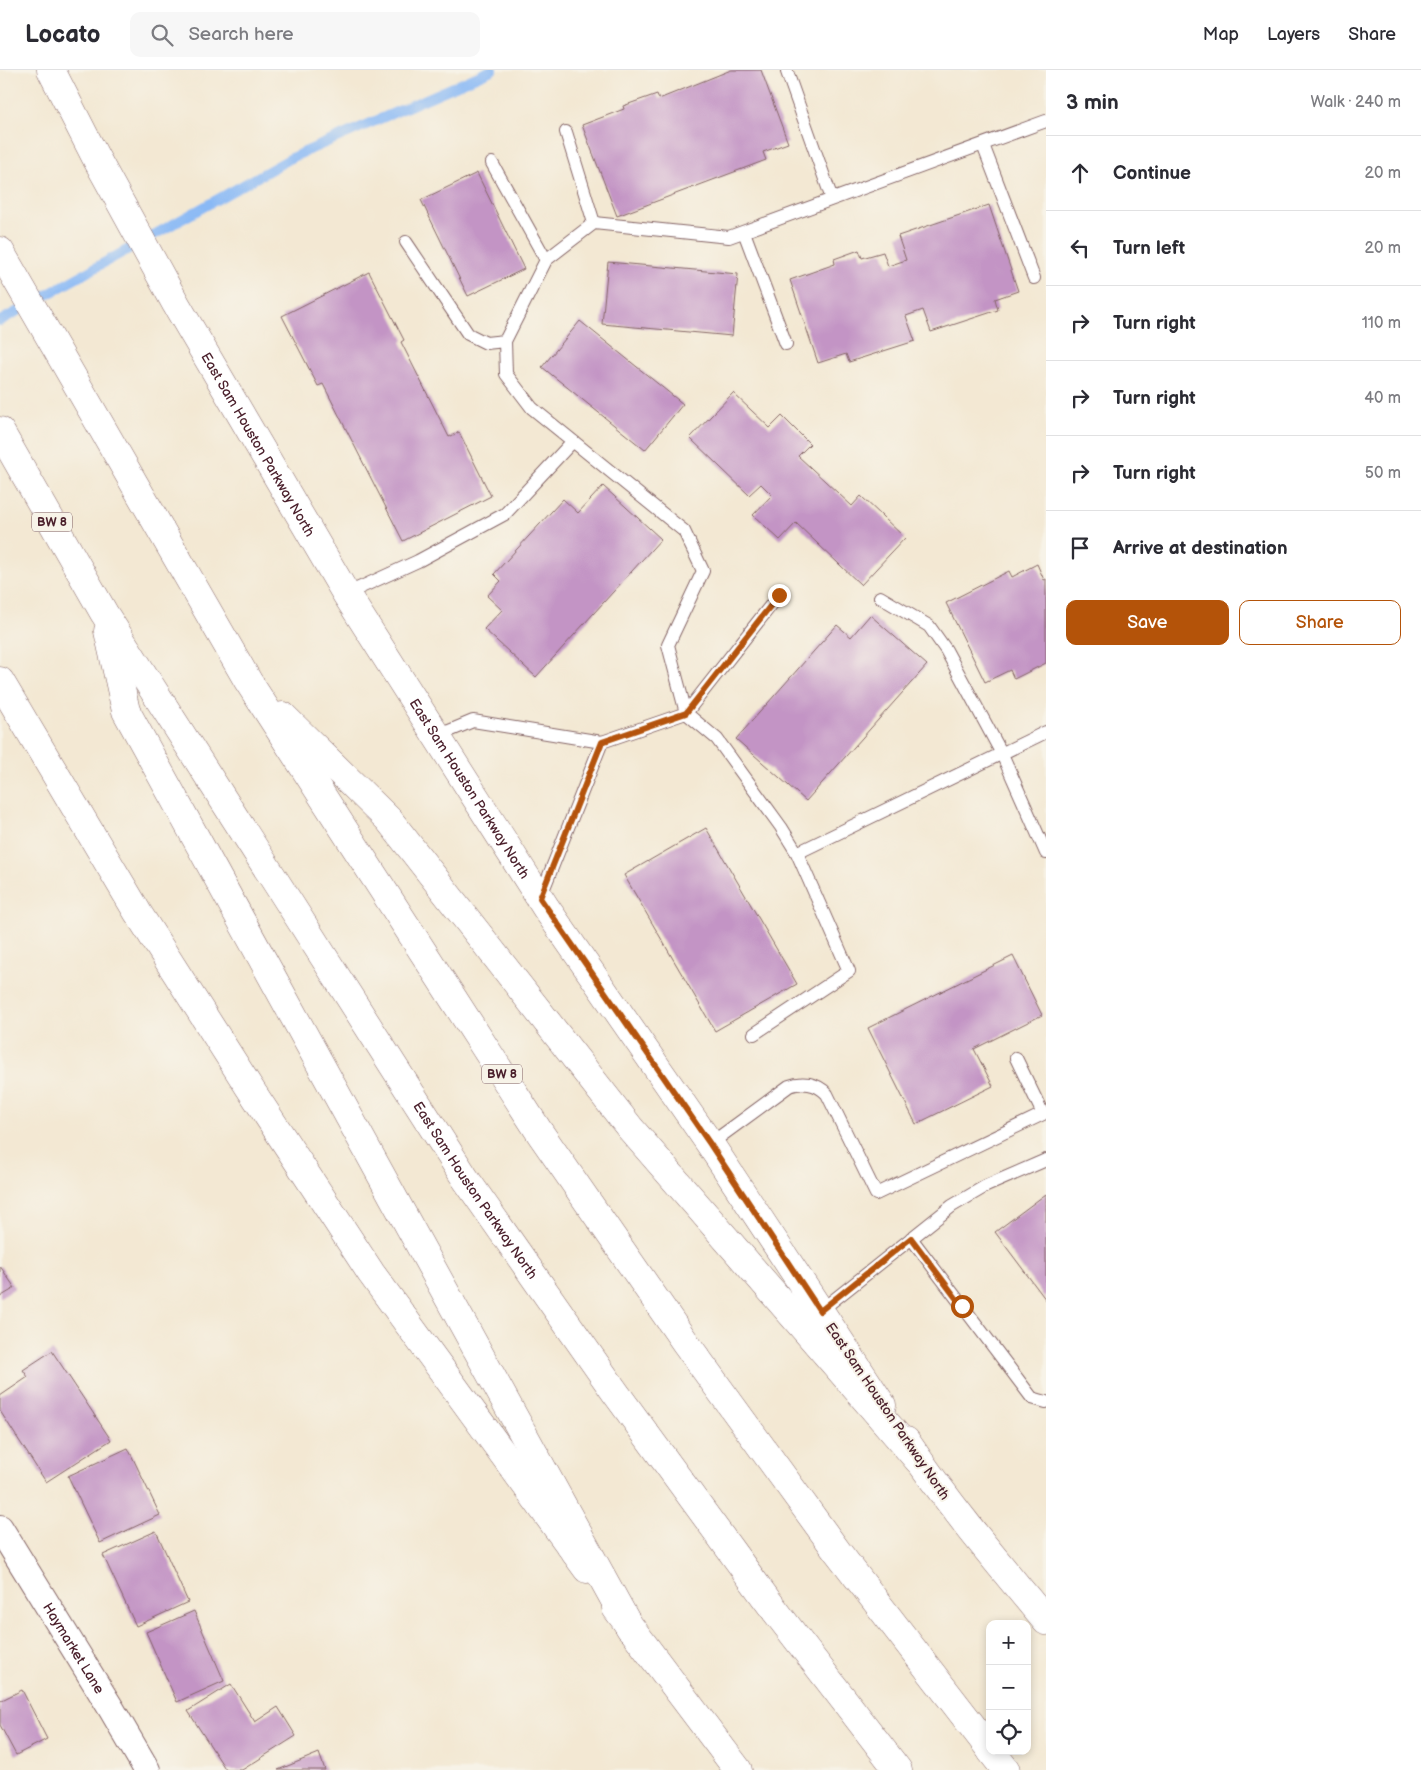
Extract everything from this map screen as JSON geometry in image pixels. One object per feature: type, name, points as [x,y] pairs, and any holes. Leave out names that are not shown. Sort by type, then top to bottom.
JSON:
[{"type":"main road","name":"East Sam Houston Parkway North","points":[[51,70],[96,158],[176,304],[346,594],[540,898],[710,1144],[920,1461],[997,1562],[1046,1621]]},
{"type":"main road","name":"BW 8","points":[[0,251],[248,681],[540,1133],[674,1326],[837,1551],[986,1745]]},
{"type":"main road","name":"East Sam Houston Parkway North","points":[[0,431],[104,613],[464,1178],[615,1392],[755,1584],[898,1770]]},
{"type":"main road","points":[[104,613],[126,711],[630,1628]]},
{"type":"main road","points":[[0,681],[138,913],[371,1273],[630,1628],[738,1770]]},
{"type":"main road","points":[[248,681],[389,820],[630,1128],[920,1461]]},
{"type":"main road","name":"BW 8","points":[[994,1755],[1006,1770]]},
{"type":"street","name":"Haymarket Lane","points":[[4,1541],[112,1710],[147,1770]]},
{"type":"lane","points":[[787,72],[832,200]]},
{"type":"lane","points":[[754,1034],[849,971],[797,853],[781,827],[717,739],[686,713],[668,645],[703,571],[684,531],[532,408],[506,374],[505,341],[546,260],[594,223],[729,237],[1046,121]]},
{"type":"lane","points":[[566,132],[594,223]]},
{"type":"lane","points":[[983,145],[1034,278]]},
{"type":"lane","points":[[492,163],[546,260]]},
{"type":"lane","points":[[744,232],[786,344]]},
{"type":"lane","points":[[406,242],[468,334],[486,343],[505,341]]},
{"type":"lane","points":[[346,594],[418,561],[505,514],[573,442]]},
{"type":"lane","points":[[437,736],[472,722],[602,742],[686,713],[779,595]]},
{"type":"lane","points":[[880,596],[929,626],[946,650],[1002,754],[1046,854]]},
{"type":"lane","points":[[797,853],[1046,732]]},
{"type":"lane","points":[[540,898],[602,742]]},
{"type":"lane","points":[[710,1144],[789,1086],[808,1083],[821,1087],[827,1094],[876,1194],[1043,1114],[1016,1058]]},
{"type":"lane","points":[[820,1311],[952,1206],[986,1186],[1046,1160]]},
{"type":"lane","points":[[911,1238],[1032,1398],[1046,1402]]},
{"type":"building","points":[[731,70],[761,70],[788,143],[763,152],[766,160],[617,216],[582,125],[624,109],[623,106],[657,94],[659,99]]},
{"type":"building","points":[[477,173],[524,269],[468,296],[421,200]]},
{"type":"building","points":[[989,205],[1018,291],[995,299],[998,310],[931,332],[923,310],[906,316],[915,341],[849,362],[846,354],[818,363],[790,280],[835,264],[834,259],[859,250],[862,258],[883,252],[888,266],[906,260],[898,236]]},
{"type":"building","points":[[608,262],[738,274],[732,336],[602,324]]},
{"type":"building","points":[[369,272],[404,340],[401,342],[449,437],[459,432],[491,496],[403,541],[323,384],[318,386],[282,316]]},
{"type":"building","points":[[580,321],[683,404],[645,450],[542,367]]},
{"type":"building","points":[[733,393],[770,428],[782,416],[810,444],[798,456],[852,506],[861,496],[905,538],[861,585],[796,523],[780,540],[753,515],[772,495],[761,484],[749,495],[690,438]]},
{"type":"building","points":[[603,486],[661,539],[536,677],[484,629],[502,610],[487,596],[501,581],[494,574],[563,499],[578,513]]},
{"type":"building","points":[[1037,564],[1044,580],[1046,579],[1046,663],[1014,679],[1010,670],[985,682],[946,603],[1009,571],[1012,577]]},
{"type":"building","points":[[870,615],[927,665],[806,801],[736,739],[837,625],[851,637]]},
{"type":"building","points":[[706,828],[797,984],[715,1031],[624,875]]},
{"type":"building","points":[[1013,956],[1042,1015],[974,1049],[993,1086],[916,1124],[868,1028]]},
{"type":"building","points":[[1046,1194],[1046,1300],[995,1232]]},
{"type":"building","points":[[0,1266],[15,1288],[0,1297]]},
{"type":"building","points":[[52,1351],[111,1440],[46,1482],[0,1411],[0,1396],[28,1377],[23,1370]]},
{"type":"building","points":[[128,1448],[160,1515],[100,1543],[68,1476]]},
{"type":"building","points":[[156,1531],[188,1602],[136,1626],[103,1555]]},
{"type":"building","points":[[194,1611],[224,1681],[177,1702],[146,1632]]},
{"type":"building","points":[[231,1684],[255,1722],[278,1707],[296,1736],[242,1770],[226,1770],[188,1711]]},
{"type":"building","points":[[22,1690],[47,1739],[16,1755],[0,1725],[0,1701]]},
{"type":"building","points":[[319,1753],[325,1770],[278,1770]]},
{"type":"waterway","points":[[0,321],[293,157],[492,70]]},
{"type":"route","points":[[779,595],[686,713],[602,742],[540,898],[710,1144],[820,1311],[911,1238],[962,1306]]}]
